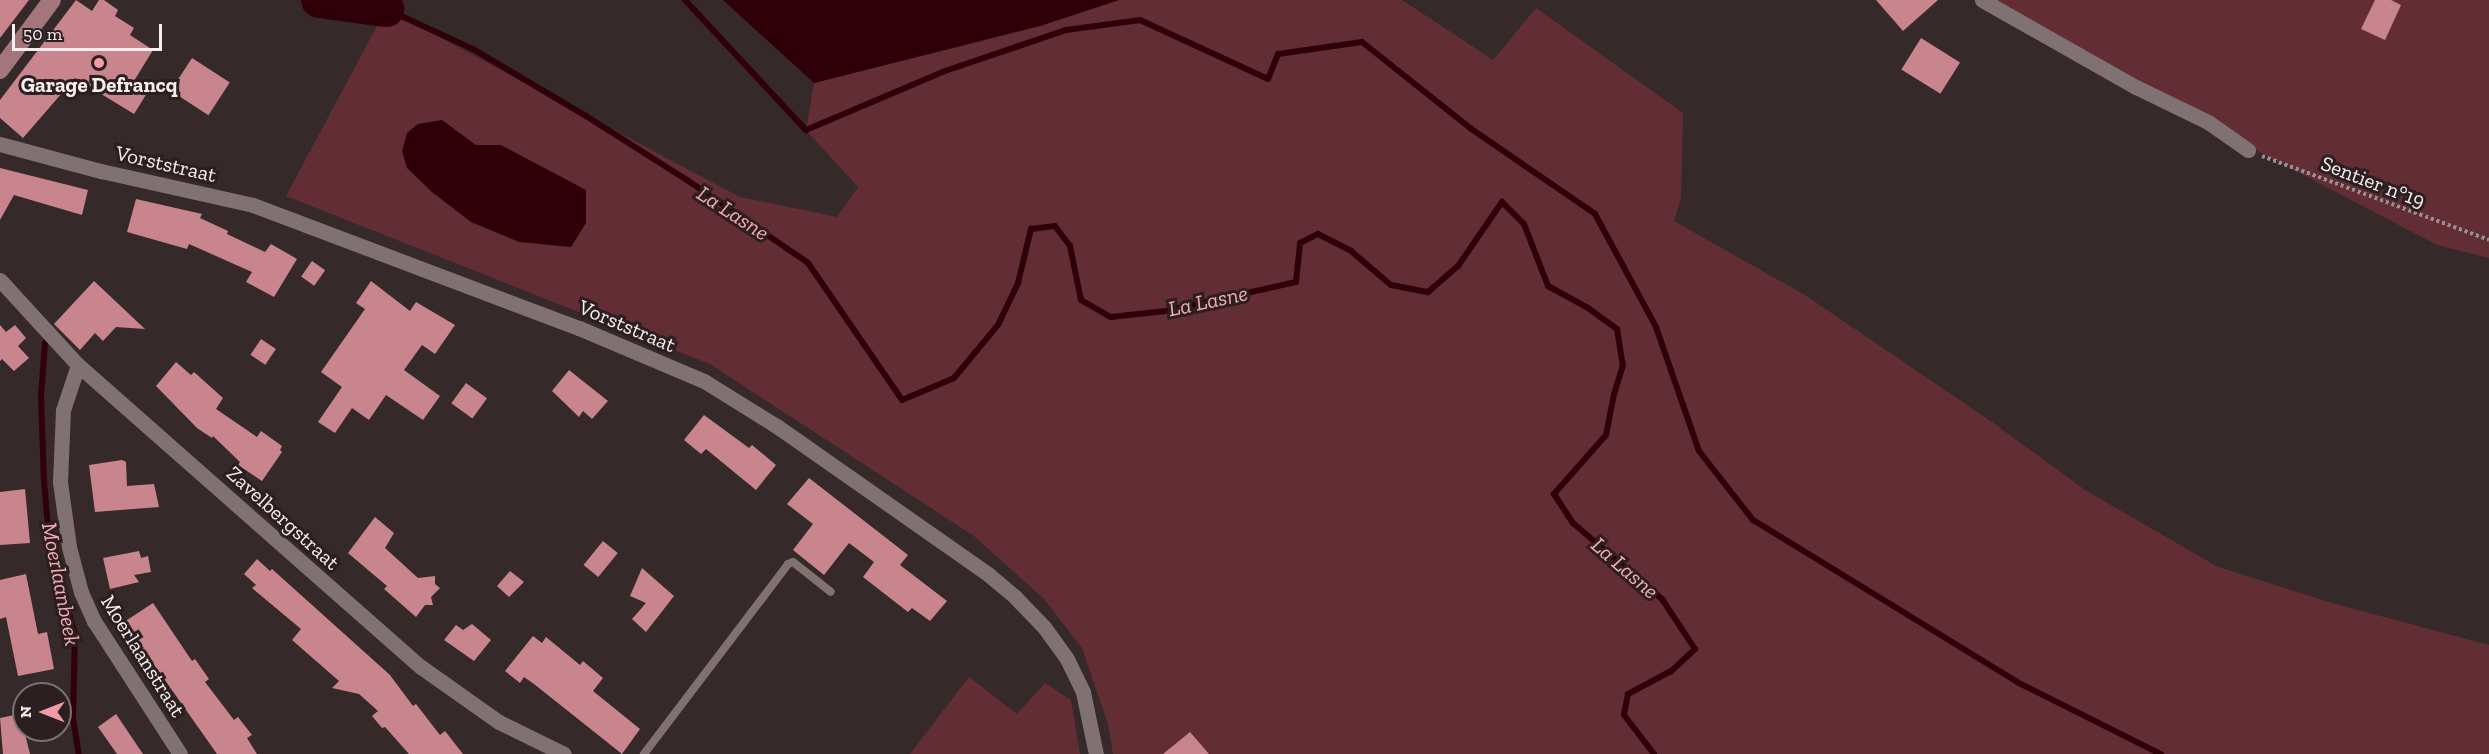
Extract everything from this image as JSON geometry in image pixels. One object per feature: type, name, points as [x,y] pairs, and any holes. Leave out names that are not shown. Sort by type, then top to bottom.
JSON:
[{"type":"street","points":[[0,70],[52,0]]},
{"type":"street","points":[[1982,0],[2136,87],[2208,122],[2248,150]]},
{"type":"street","name":"Vorststraat","points":[[0,144],[101,171],[253,205],[579,328],[704,381],[788,434],[989,575],[1015,597],[1044,627],[1067,659],[1083,692],[1096,754]]},
{"type":"street","name":"Zavelbergstraat","points":[[0,280],[78,364],[422,668],[499,723],[564,754]]},
{"type":"street","name":"Moerlaanstraat","points":[[78,364],[63,410],[60,482],[69,547],[81,592],[94,621],[180,754]]},
{"type":"lane","points":[[645,754],[788,564],[793,562],[831,592]]},
{"type":"path","name":"Sentier n°19","points":[[2248,150],[2489,240]]},
{"type":"shaded area","points":[[723,0],[1119,0],[1040,26],[814,83]]},
{"type":"shaded area","points":[[1119,0],[1402,0],[1493,60],[1536,8],[1683,113],[1681,199],[1674,221],[1805,295],[1992,422],[2085,490],[2218,567],[2332,603],[2489,645],[2489,754],[1113,754],[1108,724],[1082,648],[1044,599],[974,536],[710,364],[286,196],[386,9],[740,197],[837,217],[858,187],[806,130],[814,83],[1040,26]]},
{"type":"shaded area","points":[[1977,0],[2489,0],[2489,258],[2437,245],[2007,19]]},
{"type":"shaded area","points":[[442,120],[476,145],[501,145],[586,190],[586,223],[571,247],[519,242],[471,222],[432,192],[407,168],[402,151],[407,133],[418,124]]},
{"type":"shaded area","points":[[969,677],[1017,714],[1045,683],[1071,700],[1080,754],[910,754]]},
{"type":"building","points":[[0,0],[29,0],[0,38]]},
{"type":"building","name":"Garage Defrancq","points":[[76,0],[92,11],[99,0],[104,0],[118,10],[115,16],[134,28],[130,35],[153,50],[134,81],[149,90],[134,114],[75,78],[23,138],[0,118],[0,100]]},
{"type":"building","points":[[1876,0],[1938,0],[1903,31]]},
{"type":"building","points":[[2375,0],[2391,0],[2401,5],[2385,40],[2361,29]]},
{"type":"building","points":[[1921,38],[1960,62],[1940,94],[1901,69]]},
{"type":"building","points":[[192,58],[230,83],[208,115],[171,91]]},
{"type":"building","points":[[0,168],[88,190],[82,215],[14,195],[0,220]]},
{"type":"building","points":[[136,199],[202,214],[200,218],[265,252],[271,244],[297,259],[274,297],[246,282],[252,272],[189,244],[187,249],[127,232]]},
{"type":"building","points":[[312,261],[325,270],[314,286],[301,277]]},
{"type":"building","points":[[94,281],[145,329],[116,327],[103,341],[95,333],[80,350],[54,324]]},
{"type":"building","points":[[371,281],[410,311],[416,302],[455,325],[435,354],[422,345],[404,370],[440,396],[423,420],[386,395],[369,420],[352,408],[335,433],[318,422],[342,387],[321,372],[365,309],[356,303]]},
{"type":"building","points":[[0,325],[6,332],[15,325],[26,338],[18,346],[29,358],[14,371],[2,359],[0,361]]},
{"type":"building","points":[[261,339],[276,349],[265,365],[250,355]]},
{"type":"building","points":[[176,362],[191,375],[194,372],[223,398],[216,409],[257,437],[261,431],[282,446],[280,450],[282,452],[262,481],[238,465],[240,462],[213,436],[212,438],[197,428],[156,386]]},
{"type":"building","points":[[569,370],[608,401],[592,419],[583,411],[579,417],[552,391]]},
{"type":"building","points":[[466,383],[487,398],[472,419],[451,403]]},
{"type":"building","points":[[704,415],[749,448],[752,445],[776,465],[756,490],[706,449],[701,454],[684,440]]},
{"type":"building","points":[[122,460],[126,462],[127,486],[154,484],[159,507],[95,512],[89,465]]},
{"type":"building","points":[[809,478],[908,555],[900,565],[947,601],[930,621],[912,608],[908,612],[863,577],[874,562],[849,543],[824,575],[793,550],[813,524],[787,504]]},
{"type":"building","points":[[25,489],[30,543],[0,545],[0,492]]},
{"type":"building","points":[[375,517],[394,533],[385,548],[418,578],[435,576],[435,584],[440,588],[431,597],[433,605],[425,605],[416,617],[384,589],[387,586],[348,553]]},
{"type":"building","points":[[603,541],[618,553],[598,577],[583,565]]},
{"type":"building","points":[[139,551],[141,558],[148,556],[151,572],[134,575],[139,582],[110,589],[103,558]]},
{"type":"building","points":[[257,559],[270,571],[272,569],[390,675],[413,706],[416,704],[440,735],[445,731],[463,754],[409,754],[372,716],[378,711],[359,694],[332,688],[339,681],[292,640],[301,629],[252,588],[256,585],[244,574]]},
{"type":"building","points":[[642,568],[674,596],[646,632],[632,619],[646,603],[630,596]]},
{"type":"building","points":[[510,571],[524,582],[509,597],[497,586]]},
{"type":"building","points":[[26,574],[38,634],[47,632],[54,669],[18,676],[6,617],[0,619],[0,580]]},
{"type":"building","points":[[153,603],[192,661],[195,659],[209,679],[205,682],[234,720],[238,717],[252,735],[247,738],[257,754],[217,754],[124,622]]},
{"type":"building","points":[[472,624],[491,640],[474,661],[444,640],[456,625],[463,630]]},
{"type":"building","points":[[533,636],[542,643],[546,637],[580,665],[583,661],[603,678],[593,691],[640,729],[622,754],[534,684],[524,677],[520,683],[505,671]]},
{"type":"building","points":[[116,714],[143,754],[117,754],[98,727]]},
{"type":"building","points":[[12,716],[12,742],[27,742],[30,754],[3,754],[0,718]]},
{"type":"building","points":[[1190,732],[1209,754],[1163,754]]},
{"type":"waterway","points":[[319,0],[386,9]]},
{"type":"waterway","points":[[685,0],[806,130],[945,71],[1066,30],[1140,20],[1268,79],[1278,54],[1362,42],[1470,128],[1595,214],[1656,327],[1699,451],[1753,520],[2017,682],[2161,754]]},
{"type":"waterway","name":"La Lasne","points":[[386,9],[473,49],[586,116],[687,180],[808,263],[902,400],[954,378],[998,325],[1018,283],[1031,229],[1055,226],[1070,246],[1081,300],[1111,317],[1166,311],[1296,282],[1300,243],[1318,234],[1351,251],[1391,285],[1428,292],[1458,266],[1502,202],[1524,224],[1548,286],[1588,308],[1617,329],[1623,365],[1614,394],[1606,435],[1554,494],[1573,523],[1662,599],[1695,649],[1671,671],[1628,694],[1624,715],[1654,754]]},
{"type":"waterway","name":"Moerlaanbeek","points":[[45,343],[41,396],[44,481],[50,550],[75,634],[73,718],[79,754]]},
{"type":"place","name":"Garage Defrancq","points":[[99,63]]}]
